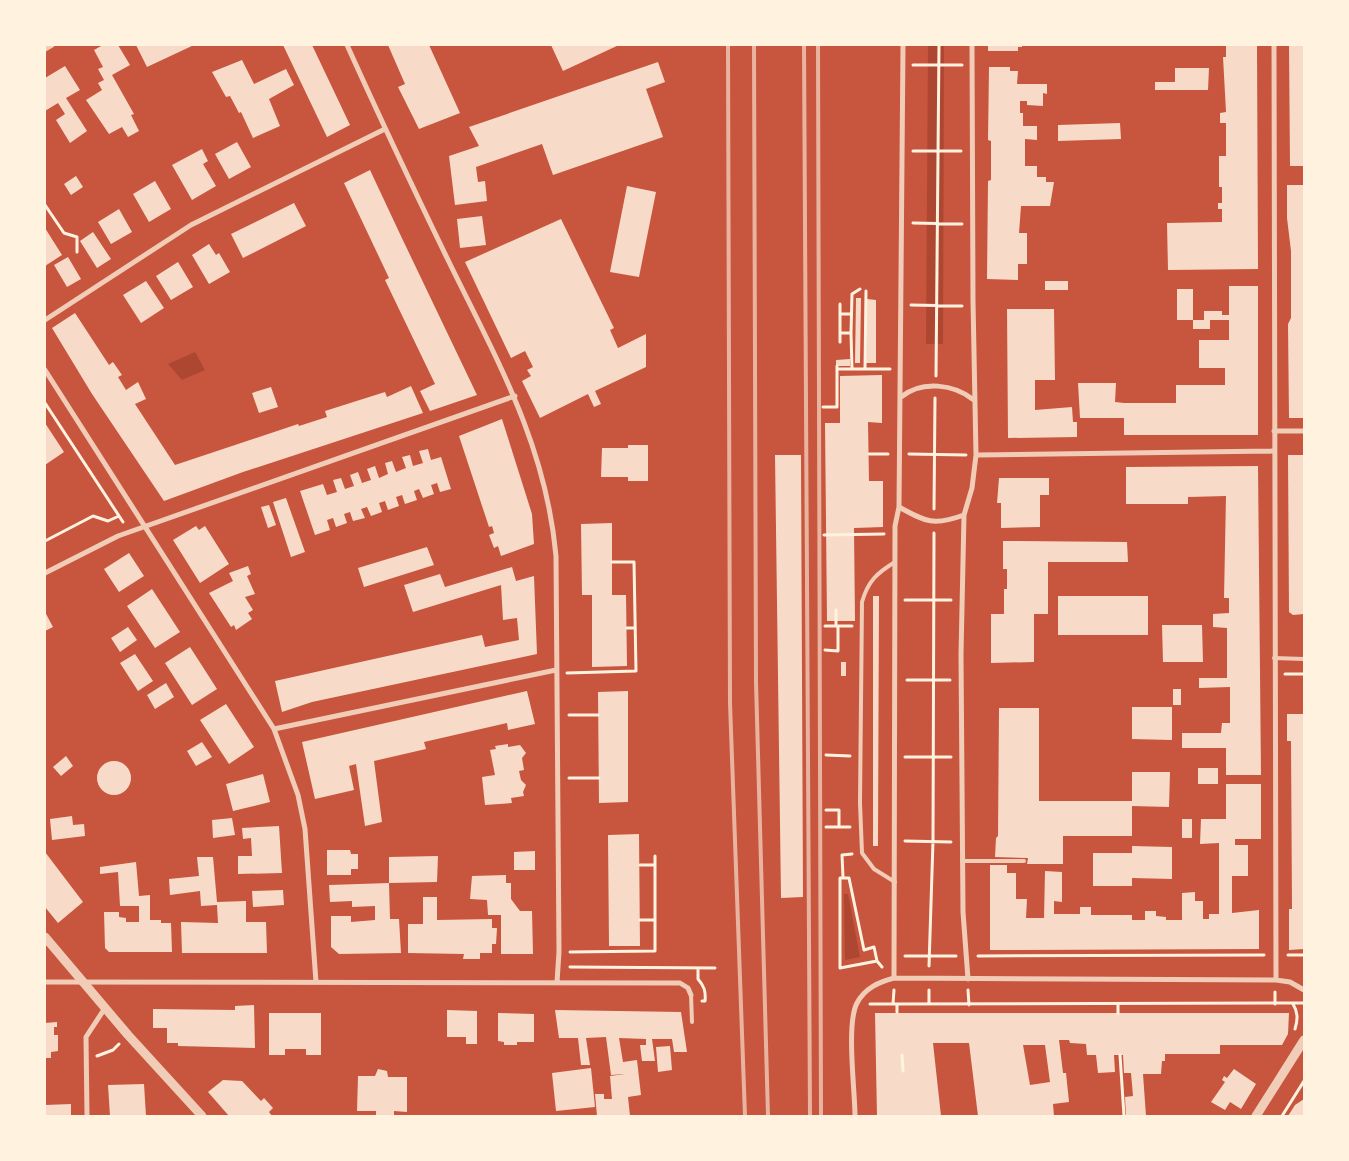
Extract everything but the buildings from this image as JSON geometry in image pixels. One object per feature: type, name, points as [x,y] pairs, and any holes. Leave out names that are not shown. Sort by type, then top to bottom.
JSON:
[{"type":"street","points":[[45,49],[52,45]]},
{"type":"street","points":[[347,45],[385,129],[514,396],[537,454],[553,519],[556,556],[559,952],[557,982]]},
{"type":"street","points":[[894,978],[895,534],[900,507],[903,45]]},
{"type":"street","points":[[968,979],[962,861],[961,680],[964,515],[972,488],[976,455],[973,306],[972,45]]},
{"type":"street","points":[[1274,45],[1273,451],[1276,980]]},
{"type":"street","points":[[45,320],[191,225],[385,129]]},
{"type":"street","points":[[45,370],[147,527],[274,729],[298,794],[305,829],[316,982]]},
{"type":"street","points":[[901,397],[910,390],[922,386],[962,391],[974,400]]},
{"type":"street","points":[[45,573],[118,536],[514,396]]},
{"type":"street","points":[[1274,431],[1304,431]]},
{"type":"street","points":[[976,455],[1273,451]]},
{"type":"street","points":[[900,507],[927,521],[945,522],[964,515]]},
{"type":"street","points":[[274,729],[556,671]]},
{"type":"street","points":[[45,936],[82,982],[202,1116]]},
{"type":"street","points":[[855,1116],[852,1017],[856,1004],[872,987],[894,978],[1276,980],[1290,982],[1304,990]]},
{"type":"street","points":[[45,982],[680,983],[688,988],[691,995]]},
{"type":"street","points":[[88,1116],[86,1037],[105,1008]]},
{"type":"street","points":[[1256,1116],[1304,1040]]},
{"type":"lane","points":[[895,562],[876,574],[866,588],[862,602],[860,802],[862,853],[874,869],[895,882]]},
{"type":"lane","points":[[1274,658],[1304,659]]},
{"type":"lane","points":[[962,861],[1024,861]]},
{"type":"lane","points":[[691,995],[692,1022]]},
{"type":"path","points":[[927,64],[944,64]]},
{"type":"path","points":[[927,151],[972,152]]},
{"type":"path","points":[[45,205],[64,233],[77,237],[77,252]]},
{"type":"path","points":[[927,223],[973,224]]},
{"type":"path","points":[[852,369],[852,294],[860,289]]},
{"type":"path","points":[[865,369],[866,291]]},
{"type":"path","points":[[840,304],[840,342]]},
{"type":"path","points":[[926,305],[973,306]]},
{"type":"path","points":[[840,314],[851,314]]},
{"type":"path","points":[[840,334],[851,334]]},
{"type":"path","points":[[823,407],[837,407],[837,368],[901,368]]},
{"type":"path","points":[[45,403],[130,533]]},
{"type":"path","points":[[900,454],[976,455]]},
{"type":"path","points":[[45,541],[93,516],[108,521],[119,516]]},
{"type":"path","points":[[824,535],[895,534]]},
{"type":"path","points":[[556,671],[636,672],[634,562],[612,562]]},
{"type":"path","points":[[895,599],[962,600]]},
{"type":"path","points":[[825,650],[838,650],[836,610]]},
{"type":"path","points":[[825,626],[852,626]]},
{"type":"path","points":[[627,628],[635,628]]},
{"type":"path","points":[[895,680],[961,680]]},
{"type":"path","points":[[557,715],[598,715]]},
{"type":"path","points":[[826,756],[850,756]]},
{"type":"path","points":[[895,756],[962,757]]},
{"type":"path","points":[[557,779],[598,778]]},
{"type":"path","points":[[826,810],[839,810],[838,827],[826,827]]},
{"type":"path","points":[[895,841],[962,842]]},
{"type":"path","points":[[559,952],[654,951],[655,856]]},
{"type":"path","points":[[842,861],[843,877],[840,878],[840,968],[877,960],[874,947],[864,950],[848,878],[843,877]]},
{"type":"path","points":[[640,865],[655,865]]},
{"type":"path","points":[[640,920],[655,920]]},
{"type":"path","points":[[895,956],[1276,955]]},
{"type":"path","points":[[559,966],[715,968]]},
{"type":"path","points":[[698,968],[698,979],[704,987],[706,996]]},
{"type":"path","points":[[894,978],[897,1012]]},
{"type":"path","points":[[856,1004],[1304,1004]]},
{"type":"path","points":[[1118,1004],[1118,1013]]},
{"type":"path","points":[[1292,1004],[1296,1010],[1298,1021]]},
{"type":"path","points":[[902,1055],[903,1071]]},
{"type":"path","points":[[1120,1055],[1124,1116]]},
{"type":"path","points":[[1282,1116],[1304,1081]]},
{"type":"path","points":[[1297,1093],[1304,1093]]},
{"type":"shaded area","points":[[928,45],[944,45],[943,344],[926,344]]},
{"type":"shaded area","points":[[195,352],[205,370],[182,380],[168,364]]},
{"type":"shaded area","points":[[844,894],[848,894],[860,957],[845,960]]},
{"type":"railway","points":[[728,45],[730,703],[745,1116]]},
{"type":"railway","points":[[754,45],[756,682],[768,1116]]},
{"type":"railway","points":[[804,45],[810,1116]]},
{"type":"railway","points":[[818,45],[821,1116]]}]
